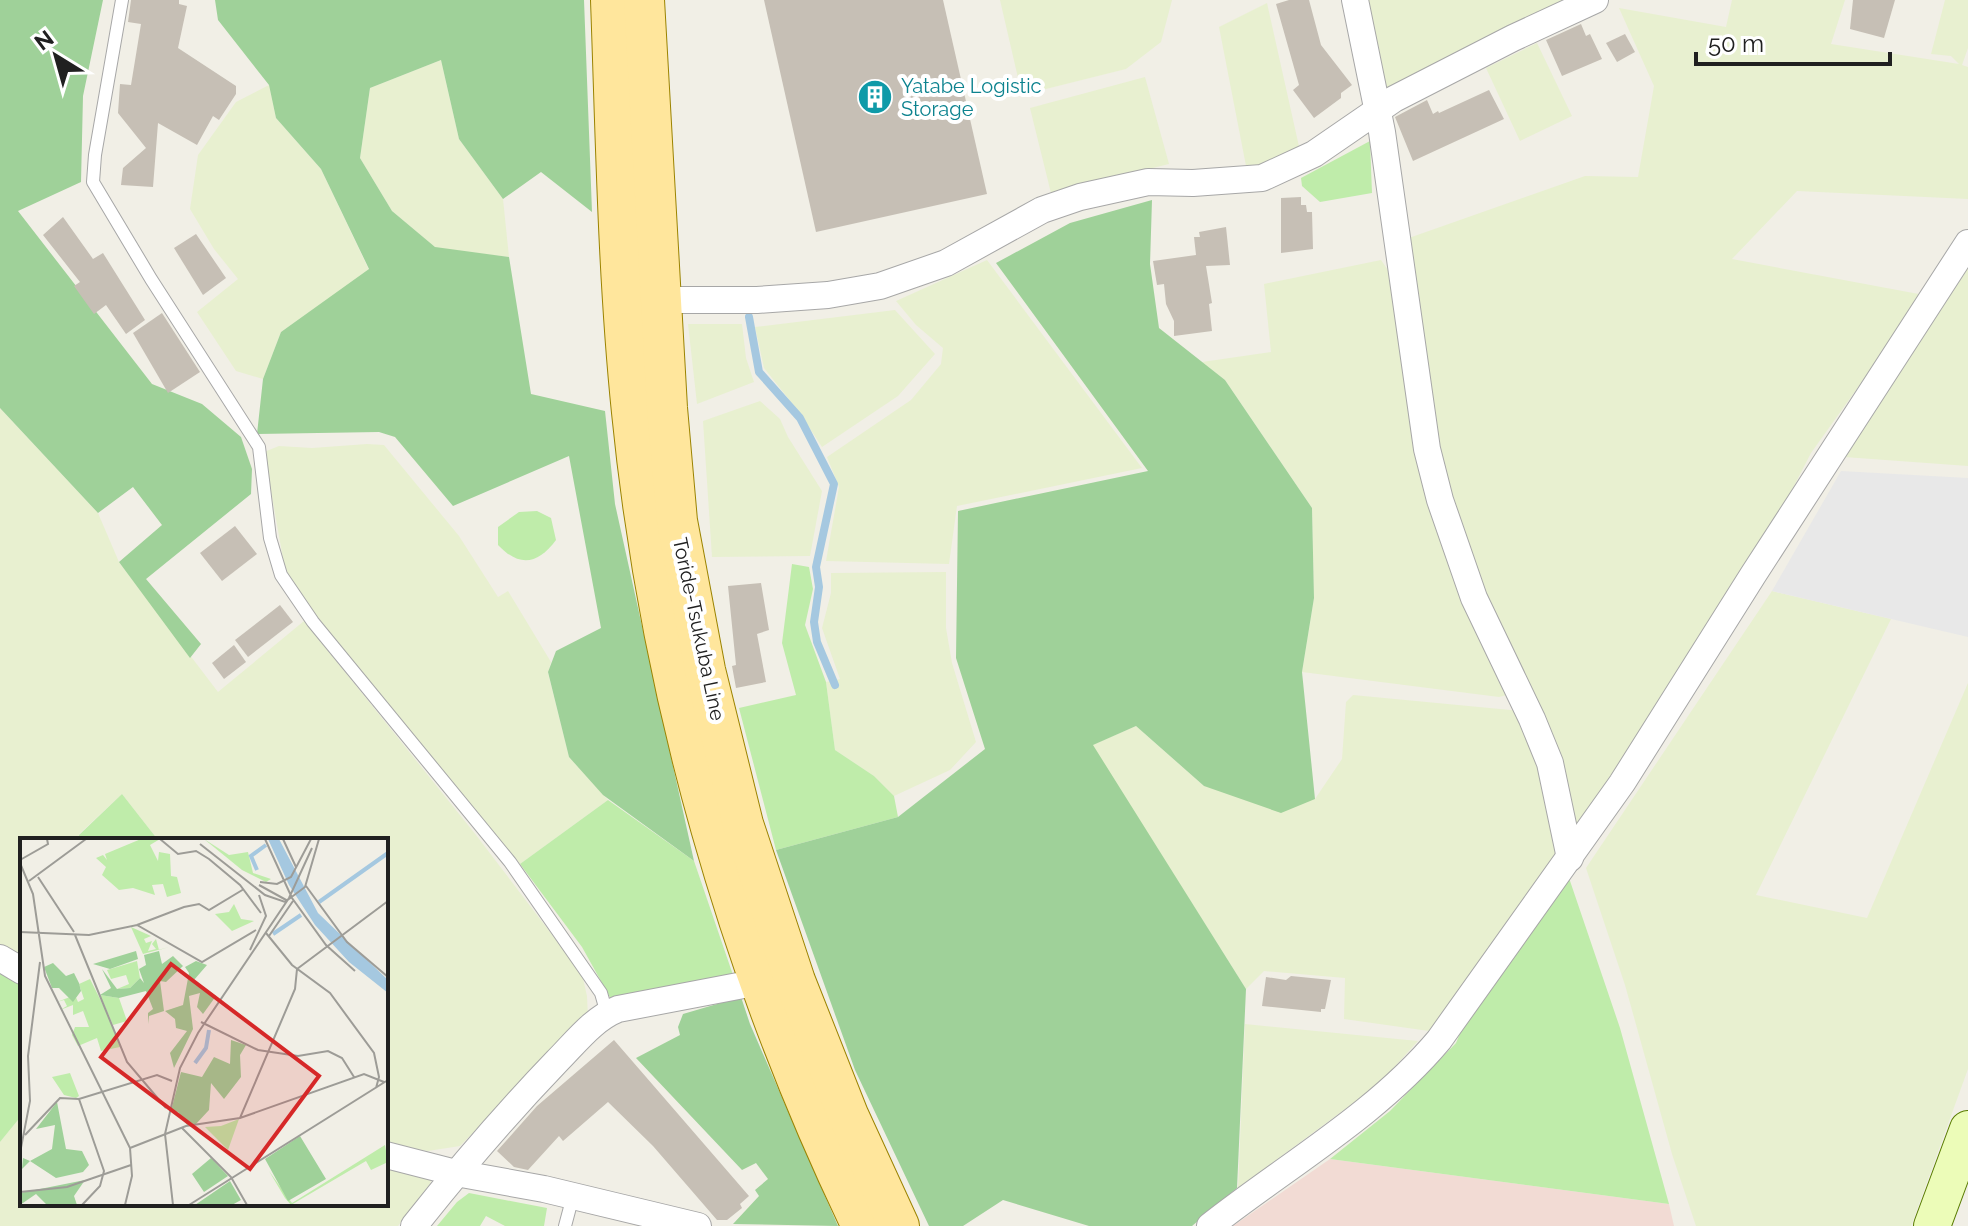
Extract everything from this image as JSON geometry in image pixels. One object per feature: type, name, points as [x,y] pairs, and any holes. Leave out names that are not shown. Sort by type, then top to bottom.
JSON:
[{"type":"main road","name":"Toride-Tsukuba Line","points":[[611,0],[641,300],[705,670],[743,824],[795,981],[848,1115],[899,1226]]},
{"type":"main road","name":"Toride-Tsukuba Line","points":[[644,0],[641,300],[632,412],[646,527],[674,679],[713,839],[759,982],[816,1126],[862,1226]]},
{"type":"street","points":[[1355,0],[1379,111],[1427,449],[1440,500],[1474,598],[1550,763],[1570,858]]},
{"type":"street","points":[[641,300],[757,300],[828,295],[880,286],[946,263],[1042,210],[1080,197],[1148,182],[1193,183],[1262,178],[1314,154],[1394,99],[1595,0]]},
{"type":"street","points":[[1210,1226],[1414,1071],[1448,1028],[1622,783],[1968,243]]},
{"type":"street","points":[[0,958],[20,970]]},
{"type":"street","points":[[414,1226],[456,1173],[540,1079],[607,1014],[618,1009],[759,982]]},
{"type":"street","points":[[1932,1226],[1968,1129]]},
{"type":"street","points":[[388,1156],[698,1226]]},
{"type":"lane","points":[[122,0],[93,182],[259,447],[270,538],[281,575],[313,622],[510,862],[601,993],[607,1014]]},
{"type":"lane","points":[[565,1226],[573,1196]]},
{"type":"shaded area","points":[[1841,471],[1968,478],[1968,637],[1772,591]]},
{"type":"shaded area","points":[[1330,1159],[1669,1204],[1674,1226],[1233,1226]]},
{"type":"green space","points":[[0,0],[103,0],[83,96],[81,182],[18,211],[152,384],[202,404],[241,437],[252,469],[251,494],[146,579],[201,644],[190,658],[119,562],[162,525],[133,487],[98,513],[0,408]]},
{"type":"green space","points":[[215,0],[584,0],[592,212],[541,172],[503,199],[459,139],[441,60],[370,88],[360,158],[392,211],[435,247],[509,257],[531,394],[605,411],[615,504],[694,861],[603,795],[569,757],[548,672],[556,651],[601,628],[569,456],[453,506],[395,437],[379,432],[257,434],[263,379],[281,332],[369,269],[321,169],[276,118],[269,85],[218,20]]},
{"type":"green space","points":[[1000,0],[1172,0],[1161,42],[1126,69],[1022,95]]},
{"type":"green space","points":[[1365,0],[1565,0],[1387,91]]},
{"type":"green space","points":[[1732,0],[1845,0],[1831,44],[1959,64],[1951,56],[1931,54],[1945,0],[1968,0],[1968,48],[1962,65],[1968,67],[1968,199],[1797,191],[1732,259],[1924,295],[1811,453],[1780,513],[1577,833],[1506,664],[1441,466],[1406,239],[1585,176],[1638,177],[1654,86],[1619,8],[1726,27]]},
{"type":"green space","points":[[1267,3],[1300,151],[1247,171],[1219,27]]},
{"type":"green space","points":[[1537,43],[1572,116],[1520,141],[1486,68]]},
{"type":"green space","points":[[441,60],[459,139],[503,199],[509,257],[436,248],[392,211],[360,158],[370,88]]},
{"type":"green space","points":[[1145,77],[1169,164],[1051,193],[1030,108]]},
{"type":"green space","points":[[269,85],[276,118],[321,169],[369,270],[281,332],[263,379],[236,371],[197,312],[238,279],[214,249],[190,209],[198,155],[236,102]]},
{"type":"green space","points":[[1370,141],[1372,193],[1320,202],[1302,186],[1301,178]]},
{"type":"green space","points":[[1152,200],[1150,264],[1159,328],[1225,380],[1312,508],[1314,598],[1302,672],[1315,799],[1281,813],[1204,786],[1136,726],[1093,745],[1246,989],[1237,1188],[1192,1226],[1089,1226],[1003,1200],[963,1226],[929,1226],[855,1070],[776,850],[898,817],[985,749],[956,658],[958,511],[1148,471],[996,263],[1070,223]]},
{"type":"green space","points":[[987,260],[1142,468],[957,506],[949,564],[826,561],[839,487],[827,457],[911,400],[941,364],[943,348],[916,325],[896,301]]},
{"type":"green space","points":[[1381,260],[1390,273],[1507,695],[1499,697],[1302,672],[1314,598],[1312,508],[1225,380],[1202,362],[1271,352],[1264,284]]},
{"type":"green space","points":[[1968,265],[1968,466],[1844,457]]},
{"type":"green space","points":[[895,310],[935,354],[898,396],[822,447],[764,368],[755,327]]},
{"type":"green space","points":[[688,324],[742,324],[746,358],[754,382],[697,404]]},
{"type":"green space","points":[[760,401],[780,419],[822,491],[810,556],[712,557],[703,421]]},
{"type":"green space","points":[[0,408],[98,513],[119,562],[218,692],[304,621],[476,835],[582,974],[588,1017],[460,1146],[428,1151],[388,1144],[388,838],[156,838],[122,794],[79,834],[80,838],[20,838],[20,956],[0,944]]},
{"type":"green space","points":[[384,445],[459,536],[498,597],[508,591],[551,662],[548,673],[569,757],[608,800],[520,864],[307,607],[292,585],[284,564],[264,452],[279,446],[312,448]]},
{"type":"green space","points":[[537,511],[551,518],[556,540],[549,548],[536,558],[521,560],[498,545],[498,527],[519,512]]},
{"type":"green space","points":[[792,564],[809,567],[813,589],[805,625],[826,682],[835,750],[874,776],[894,796],[898,817],[776,850],[739,708],[796,695],[782,643]]},
{"type":"green space","points":[[946,572],[946,628],[952,663],[976,742],[950,770],[894,796],[874,776],[835,750],[826,682],[840,679],[822,628],[831,593],[831,573]]},
{"type":"green space","points":[[1772,591],[1891,619],[1756,895],[1867,918],[1968,683],[1968,1069],[1911,1226],[1696,1226],[1672,1154],[1625,985],[1586,868]]},
{"type":"green space","points":[[1353,695],[1521,711],[1542,764],[1555,832],[1555,857],[1429,1031],[1344,1019],[1345,978],[1264,971],[1246,989],[1092,745],[1136,726],[1204,786],[1315,799],[1342,759],[1346,702]]},
{"type":"green space","points":[[122,794],[156,838],[80,838],[79,835]]},
{"type":"green space","points":[[608,800],[694,861],[733,975],[612,1001],[582,947],[520,864]]},
{"type":"green space","points":[[1568,875],[1620,1028],[1669,1204],[1330,1159],[1390,1111],[1456,1043],[1470,1009]]},
{"type":"green space","points":[[0,966],[20,978],[20,1117],[0,1142]]},
{"type":"green space","points":[[741,997],[838,1226],[733,1224],[759,1196],[755,1190],[768,1179],[756,1163],[742,1170],[636,1058],[680,1035],[678,1027],[683,1014]]},
{"type":"green space","points":[[1245,1024],[1418,1041],[1379,1084],[1238,1188]]},
{"type":"green space","points":[[20,1117],[20,1206],[388,1206],[388,1167],[432,1175],[430,1184],[398,1226],[0,1226],[0,1142]]},
{"type":"green space","points":[[469,1193],[547,1208],[544,1226],[505,1226],[486,1216],[480,1226],[437,1226]]},
{"type":"building","points":[[131,0],[179,0],[179,4],[187,6],[178,48],[236,86],[236,94],[219,120],[213,116],[197,145],[158,123],[153,187],[121,185],[123,168],[146,148],[118,113],[120,84],[131,85],[141,24],[128,22]]},
{"type":"building","name":"Yatabe Logistic Storage","points":[[764,0],[943,0],[987,194],[816,232]]},
{"type":"building","points":[[1289,0],[1309,0],[1321,45],[1352,85],[1341,93],[1341,98],[1314,118],[1293,90],[1299,85],[1276,4]]},
{"type":"building","points":[[1853,0],[1895,0],[1884,38],[1850,29]]},
{"type":"building","points":[[1581,24],[1586,36],[1590,34],[1602,59],[1562,76],[1546,40]]},
{"type":"building","points":[[1625,34],[1635,52],[1617,62],[1606,43]]},
{"type":"building","points":[[1489,90],[1504,119],[1413,161],[1395,117],[1427,100],[1433,114],[1439,113]]},
{"type":"building","points":[[1301,197],[1301,205],[1306,205],[1307,212],[1312,212],[1313,249],[1281,253],[1281,198]]},
{"type":"building","points":[[63,217],[93,259],[103,253],[145,320],[126,334],[106,305],[94,314],[74,286],[80,282],[43,235]]},
{"type":"building","points":[[1226,227],[1230,265],[1206,266],[1212,303],[1209,304],[1212,331],[1174,336],[1174,321],[1166,304],[1164,284],[1157,285],[1153,261],[1196,255],[1194,237],[1200,237],[1199,232]]},
{"type":"building","points":[[196,234],[226,278],[203,295],[174,248]]},
{"type":"building","points":[[162,313],[200,372],[168,393],[133,333]]},
{"type":"building","points":[[235,526],[257,554],[222,581],[200,553]]},
{"type":"building","points":[[761,583],[769,630],[757,634],[766,682],[736,688],[728,586]]},
{"type":"building","points":[[280,605],[293,622],[248,657],[235,640]]},
{"type":"building","points":[[234,645],[246,662],[224,679],[212,663]]},
{"type":"building","points":[[1291,976],[1331,980],[1325,1009],[1321,1012],[1262,1006],[1266,977],[1286,980]]},
{"type":"building","points":[[614,1040],[749,1196],[740,1204],[742,1208],[727,1220],[717,1220],[653,1146],[608,1102],[563,1141],[559,1136],[528,1170],[514,1167],[497,1151],[537,1106]]},
{"type":"waterway","points":[[749,317],[759,372],[800,418],[834,484],[816,567],[819,587],[814,622],[817,642],[835,685]]},
{"type":"place","name":"Yatabe Logistic Storage","points":[[875,97]]}]
